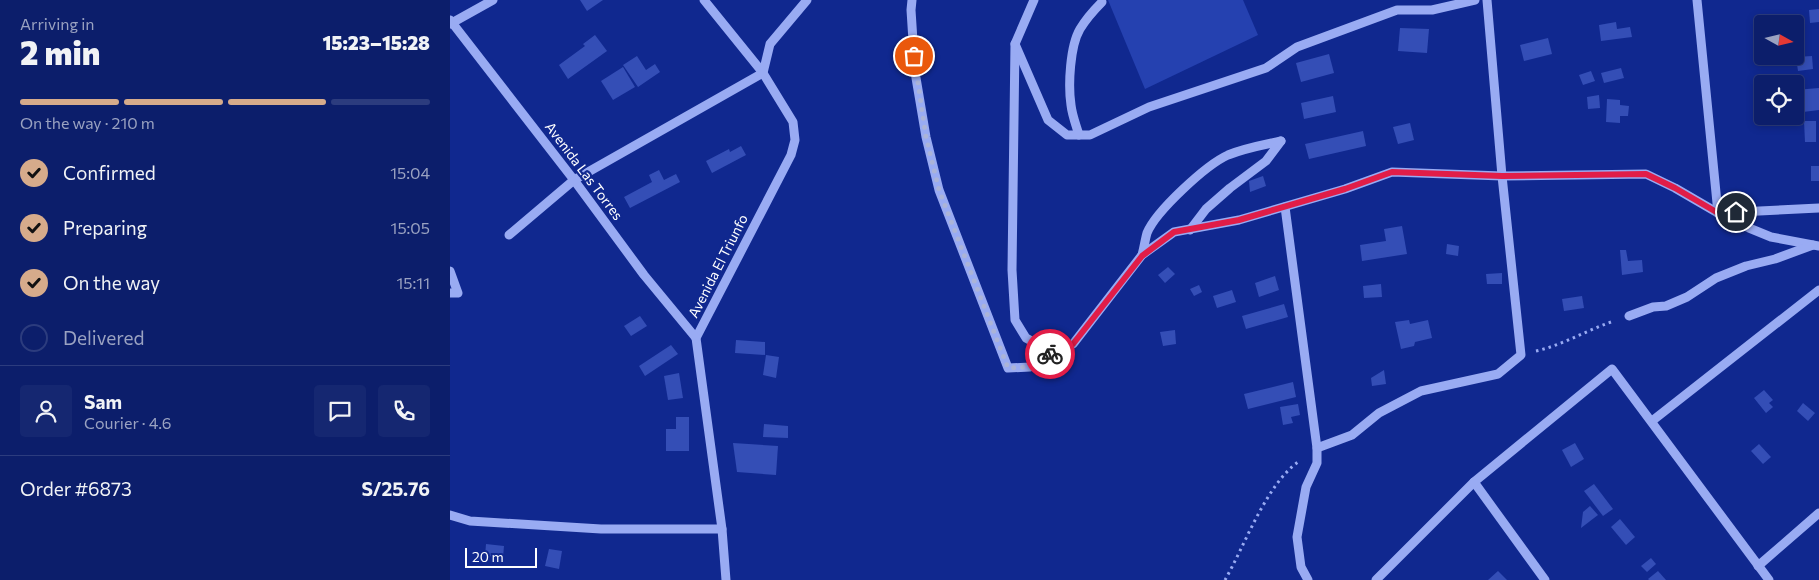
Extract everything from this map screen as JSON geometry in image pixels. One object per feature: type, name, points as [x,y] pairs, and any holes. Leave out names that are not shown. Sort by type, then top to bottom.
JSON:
[{"type":"street","points":[[451,22],[493,0]]},
{"type":"street","name":"Avenida El Triunfo","points":[[704,0],[763,72],[793,122],[795,140],[791,155],[696,338],[722,529],[726,580]]},
{"type":"street","points":[[508,235],[574,180],[763,72],[770,44],[807,0]]},
{"type":"street","points":[[912,0],[915,72],[926,137],[939,190],[1008,368],[1030,367],[1053,352],[1073,344],[1142,256],[1174,232],[1239,220],[1345,189],[1392,172],[1502,176],[1646,174],[1675,188],[1718,213],[1771,237],[1816,245]]},
{"type":"street","points":[[1034,0],[1015,44],[1012,270],[1015,320],[1026,338],[1053,352]]},
{"type":"street","points":[[1015,44],[1048,120],[1067,134],[1090,135],[1148,107],[1266,68],[1297,47],[1397,10],[1432,10],[1475,0]]},
{"type":"street","points":[[1317,448],[1352,435],[1379,413],[1421,391],[1498,374],[1521,355],[1502,176],[1488,0]]},
{"type":"street","points":[[1697,0],[1718,213]]},
{"type":"street","points":[[1079,135],[1071,105],[1070,76],[1072,54],[1079,30],[1102,2]]},
{"type":"street","name":"Avenida Las Torres","points":[[451,22],[574,180],[644,275],[696,338]]},
{"type":"street","points":[[1142,256],[1148,232],[1166,205],[1198,176],[1226,156],[1256,146],[1280,141],[1266,161],[1206,209],[1190,230]]},
{"type":"street","points":[[1285,207],[1317,448],[1317,463],[1306,487],[1297,537],[1301,567],[1308,580]]},
{"type":"street","points":[[1718,213],[1819,208]]},
{"type":"street","points":[[1629,316],[1652,307],[1666,306],[1687,297],[1716,278],[1746,266],[1775,259],[1816,245]]},
{"type":"street","points":[[450,271],[458,293],[450,293]]},
{"type":"street","points":[[1652,421],[1819,290]]},
{"type":"street","points":[[1376,580],[1474,482],[1612,370],[1769,580]]},
{"type":"street","points":[[1474,482],[1545,580]]},
{"type":"street","points":[[1758,566],[1819,513]]},
{"type":"street","points":[[450,515],[470,521],[601,529],[722,529]]},
{"type":"path","points":[[1521,355],[1554,347],[1597,327],[1629,316]]},
{"type":"path","points":[[1225,580],[1268,497],[1289,469],[1317,448]]},
{"type":"shaded area","points":[[1108,0],[1243,0],[1258,35],[1145,89]]},
{"type":"building","points":[[580,0],[603,0],[587,11]]},
{"type":"building","points":[[1819,9],[1819,22],[1810,23],[1809,10]]},
{"type":"building","points":[[1616,22],[1617,29],[1630,27],[1632,37],[1601,41],[1599,25]]},
{"type":"building","points":[[1400,28],[1429,29],[1427,53],[1398,51]]},
{"type":"building","points":[[595,35],[607,51],[568,79],[559,65],[585,46],[583,44]]},
{"type":"building","points":[[1548,38],[1552,54],[1524,61],[1520,45]]},
{"type":"building","points":[[1329,54],[1334,73],[1301,82],[1296,63]]},
{"type":"building","points":[[637,56],[646,70],[655,64],[660,72],[638,87],[623,65]]},
{"type":"building","points":[[1804,56],[1812,56],[1813,69],[1798,71],[1797,65],[1804,65]]},
{"type":"building","points":[[623,67],[635,87],[613,100],[601,81]]},
{"type":"building","points":[[1621,68],[1624,78],[1604,83],[1601,73]]},
{"type":"building","points":[[1591,71],[1595,81],[1583,85],[1579,75]]},
{"type":"building","points":[[1819,88],[1819,110],[1804,112],[1804,89]]},
{"type":"building","points":[[1599,95],[1600,108],[1588,109],[1587,97]]},
{"type":"building","points":[[1333,96],[1336,112],[1304,119],[1301,103]]},
{"type":"building","points":[[1607,99],[1620,100],[1620,105],[1629,106],[1628,116],[1620,116],[1620,123],[1606,122]]},
{"type":"building","points":[[1804,121],[1816,121],[1816,142],[1805,142]]},
{"type":"building","points":[[1410,123],[1414,140],[1398,144],[1393,127]]},
{"type":"building","points":[[1363,131],[1366,146],[1309,159],[1305,144]]},
{"type":"building","points":[[741,146],[746,155],[712,173],[706,161],[729,149],[730,152]]},
{"type":"building","points":[[1811,166],[1819,166],[1819,181],[1811,181]]},
{"type":"building","points":[[659,170],[664,180],[676,174],[680,182],[630,208],[624,197],[652,182],[649,175]]},
{"type":"building","points":[[1263,176],[1266,186],[1250,192],[1249,181]]},
{"type":"building","points":[[1402,226],[1407,254],[1362,261],[1360,245],[1386,241],[1384,229]]},
{"type":"building","points":[[1447,244],[1459,246],[1458,256],[1446,254]]},
{"type":"building","points":[[1620,250],[1626,250],[1628,261],[1642,260],[1643,272],[1622,275]]},
{"type":"building","points":[[1168,267],[1175,274],[1165,283],[1158,275]]},
{"type":"building","points":[[1502,273],[1502,284],[1487,284],[1486,274]]},
{"type":"building","points":[[1275,276],[1279,290],[1259,297],[1255,283]]},
{"type":"building","points":[[1381,284],[1382,297],[1364,298],[1363,286]]},
{"type":"building","points":[[1199,285],[1202,292],[1194,296],[1190,289]]},
{"type":"building","points":[[1232,290],[1236,302],[1217,308],[1213,296]]},
{"type":"building","points":[[1582,296],[1584,308],[1564,311],[1562,299]]},
{"type":"building","points":[[1284,304],[1288,317],[1246,329],[1242,316]]},
{"type":"building","points":[[640,316],[647,326],[631,336],[624,326]]},
{"type":"building","points":[[1409,320],[1410,324],[1428,320],[1432,338],[1415,342],[1414,346],[1401,349],[1395,322]]},
{"type":"building","points":[[1175,330],[1176,344],[1163,346],[1160,332]]},
{"type":"building","points":[[736,340],[765,342],[765,355],[735,353]]},
{"type":"building","points":[[671,345],[678,354],[645,376],[639,366]]},
{"type":"building","points":[[766,355],[779,357],[776,378],[763,375]]},
{"type":"building","points":[[1384,370],[1386,384],[1372,386],[1371,378]]},
{"type":"building","points":[[679,373],[683,398],[668,400],[664,376]]},
{"type":"building","points":[[1293,382],[1296,397],[1248,409],[1244,394]]},
{"type":"building","points":[[1764,390],[1773,400],[1769,403],[1773,407],[1766,413],[1754,398]]},
{"type":"building","points":[[1803,403],[1815,413],[1808,421],[1797,411]]},
{"type":"building","points":[[1298,404],[1300,415],[1291,417],[1293,423],[1283,425],[1280,407]]},
{"type":"building","points":[[676,417],[689,417],[689,451],[666,451],[666,429],[676,429]]},
{"type":"building","points":[[764,424],[788,426],[788,438],[763,437]]},
{"type":"building","points":[[733,443],[778,446],[776,475],[737,472]]},
{"type":"building","points":[[1575,443],[1584,459],[1571,467],[1562,450]]},
{"type":"building","points":[[1759,444],[1771,457],[1763,464],[1751,451]]},
{"type":"building","points":[[1594,484],[1613,509],[1603,516],[1584,491]]},
{"type":"building","points":[[1590,506],[1598,515],[1581,528],[1583,512]]},
{"type":"building","points":[[1620,519],[1635,537],[1626,545],[1611,527]]},
{"type":"building","points":[[486,544],[504,546],[503,557],[485,556]]},
{"type":"building","points":[[549,549],[562,551],[559,569],[545,566]]},
{"type":"building","points":[[1651,558],[1656,564],[1647,572],[1641,566]]},
{"type":"building","points":[[1498,571],[1507,580],[1488,580]]},
{"type":"building","points":[[1658,571],[1666,580],[1648,579]]},
{"type":"way so far","points":[[914,56],[926,137],[939,190],[1008,368],[1030,367],[1050,354]]},
{"type":"route","points":[[1050,354],[1073,344],[1142,256],[1174,232],[1239,220],[1345,189],[1392,172],[1502,176],[1646,174],[1675,188],[1718,213],[1736,212]]}]
